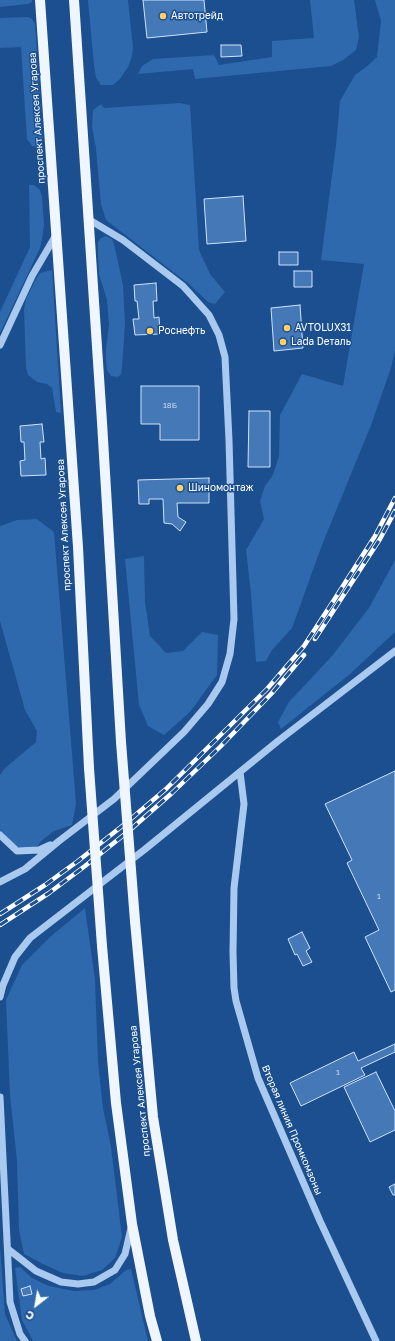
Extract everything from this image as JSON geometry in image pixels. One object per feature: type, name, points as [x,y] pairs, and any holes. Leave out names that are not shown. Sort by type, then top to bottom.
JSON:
[{"type":"main road","name":"проспект Алексея Угарова","points":[[40,0],[78,547],[89,768],[102,946],[116,1103],[132,1224],[150,1316],[157,1341]]},
{"type":"main road","name":"проспект Алексея Угарова","points":[[74,0],[121,742],[135,921],[153,1117],[173,1240],[196,1341]]},
{"type":"street","points":[[0,882],[25,870],[59,841],[114,799],[184,732],[208,704],[222,682],[230,654],[234,619],[229,440],[225,356],[220,335],[209,315],[183,286],[124,240],[88,219]]},
{"type":"street","points":[[0,345],[32,276],[57,233]]},
{"type":"street","points":[[0,997],[3,985],[15,958],[30,938],[144,850],[278,741],[395,651]]},
{"type":"street","name":"Вторая линия Промкомзоны","points":[[240,772],[244,804],[234,888],[233,952],[234,988],[236,1001],[258,1078],[320,1221],[376,1341]]},
{"type":"street","points":[[0,835],[17,851],[39,850],[59,841]]},
{"type":"street","points":[[0,1097],[10,1302],[20,1334],[25,1341]]},
{"type":"street","points":[[8,1249],[36,1271],[61,1282],[78,1284],[94,1282],[115,1270],[125,1254],[132,1224]]},
{"type":"shaded area","points":[[0,0],[32,0],[32,2],[28,4],[0,7]]},
{"type":"shaded area","points":[[88,0],[128,0],[133,48],[132,56],[128,67],[120,79],[113,85],[101,85],[96,78]]},
{"type":"shaded area","points":[[310,0],[354,0],[359,37],[356,50],[343,60],[331,66],[195,79],[193,69],[138,74],[142,66],[153,59],[214,55],[219,65],[272,57],[272,41],[314,38]]},
{"type":"shaded area","points":[[375,0],[395,0],[395,350],[391,368],[371,425],[322,545],[292,628],[272,650],[266,661],[256,662],[246,550],[264,519],[260,501],[265,486],[273,475],[279,456],[280,415],[302,374],[343,386],[364,264],[321,260],[336,145],[340,101],[355,75],[377,57],[381,21]]},
{"type":"shaded area","points":[[28,17],[32,19],[35,24],[43,139],[37,147],[32,146],[27,139],[21,47],[0,48],[0,18]]},
{"type":"shaded area","points":[[179,103],[190,105],[199,250],[210,274],[225,292],[215,304],[208,302],[189,284],[106,220],[101,204],[96,149],[92,127],[93,110],[101,104],[104,108]]},
{"type":"shaded area","points":[[29,185],[34,185],[40,190],[42,197],[44,225],[42,239],[40,248],[0,333],[0,312],[30,247]]},
{"type":"shaded area","points":[[106,236],[112,239],[114,244],[123,285],[125,324],[122,368],[121,374],[118,377],[111,376],[107,370],[106,362],[109,325],[107,300],[99,274],[98,242],[101,238]]},
{"type":"shaded area","points":[[52,270],[61,413],[56,412],[52,388],[47,384],[37,382],[28,375],[26,367],[24,310],[26,299],[40,273]]},
{"type":"shaded area","points":[[37,519],[54,532],[76,803],[72,825],[54,831],[41,841],[35,850],[18,847],[4,838],[0,830],[0,775],[5,768],[36,742],[37,731],[25,710],[0,621],[0,526],[17,520]]},
{"type":"shaded area","points":[[144,556],[145,602],[150,636],[166,653],[183,651],[202,632],[218,635],[217,675],[190,712],[164,735],[148,726],[139,705],[125,559]]},
{"type":"shaded area","points":[[395,560],[395,632],[350,674],[281,729],[278,722],[289,702],[332,656],[369,608]]},
{"type":"shaded area","points":[[85,908],[95,980],[98,1062],[103,1108],[111,1147],[122,1237],[115,1258],[102,1270],[83,1276],[63,1273],[24,1254],[19,1230],[17,1161],[10,1095],[6,1000],[22,965],[50,937]]},
{"type":"shaded area","points":[[0,1247],[5,1314],[17,1341],[0,1341]]},
{"type":"shaded area","points":[[20,1267],[32,1278],[49,1286],[74,1291],[94,1290],[110,1284],[126,1270],[131,1269],[148,1341],[33,1341],[22,1320],[15,1268]]},
{"type":"building","points":[[143,0],[204,0],[207,32],[147,38]]},
{"type":"building","points":[[221,45],[241,45],[242,56],[221,57]]},
{"type":"building","points":[[243,196],[246,241],[207,244],[204,199]]},
{"type":"building","points":[[279,252],[298,252],[298,265],[279,265]]},
{"type":"building","points":[[294,271],[312,271],[312,287],[294,287]]},
{"type":"building","points":[[156,283],[157,301],[153,301],[154,318],[159,317],[160,334],[135,335],[133,319],[139,319],[137,301],[135,301],[134,285]]},
{"type":"building","name":"AVTOLUX31","points":[[300,305],[303,348],[274,351],[271,308]]},
{"type":"building","points":[[141,386],[199,386],[199,440],[160,440],[160,424],[141,424]]},
{"type":"building","points":[[249,411],[270,411],[270,467],[248,467]]},
{"type":"building","points":[[42,424],[44,442],[40,442],[41,459],[45,458],[46,475],[21,476],[20,461],[25,460],[24,442],[21,442],[20,426]]},
{"type":"building","points":[[209,478],[209,503],[177,503],[178,517],[186,522],[180,531],[172,524],[164,523],[163,499],[149,499],[149,504],[139,504],[138,480]]},
{"type":"building","points":[[395,771],[395,990],[391,992],[365,937],[379,930],[347,863],[352,860],[325,804]]},
{"type":"building","points":[[302,932],[310,948],[306,951],[312,962],[303,966],[297,954],[295,955],[288,939]]},
{"type":"building","points":[[395,1044],[395,1052],[361,1068],[365,1075],[301,1106],[290,1083],[354,1052],[358,1061]]},
{"type":"building","points":[[376,1072],[395,1111],[395,1130],[370,1142],[344,1087]]},
{"type":"building","points":[[395,1184],[395,1195],[393,1195],[389,1187]]},
{"type":"building","points":[[30,1286],[32,1294],[23,1296],[21,1289]]},
{"type":"railway","points":[[0,914],[45,885],[126,823],[166,789],[267,689],[304,646],[375,536],[395,498]]},
{"type":"railway","points":[[315,639],[380,539],[395,511]]},
{"type":"railway","points":[[0,925],[49,893],[85,866],[130,830],[172,793],[220,747],[272,693],[304,655]]},
{"type":"place","name":"Автотрейд","points":[[163,16]]},
{"type":"place","name":"AVTOLUX31","points":[[287,328]]},
{"type":"place","name":"Роснефть","points":[[150,331]]},
{"type":"place","name":"Lada Dеталь","points":[[283,342]]},
{"type":"place","name":"Шиномонтаж","points":[[180,488]]}]
